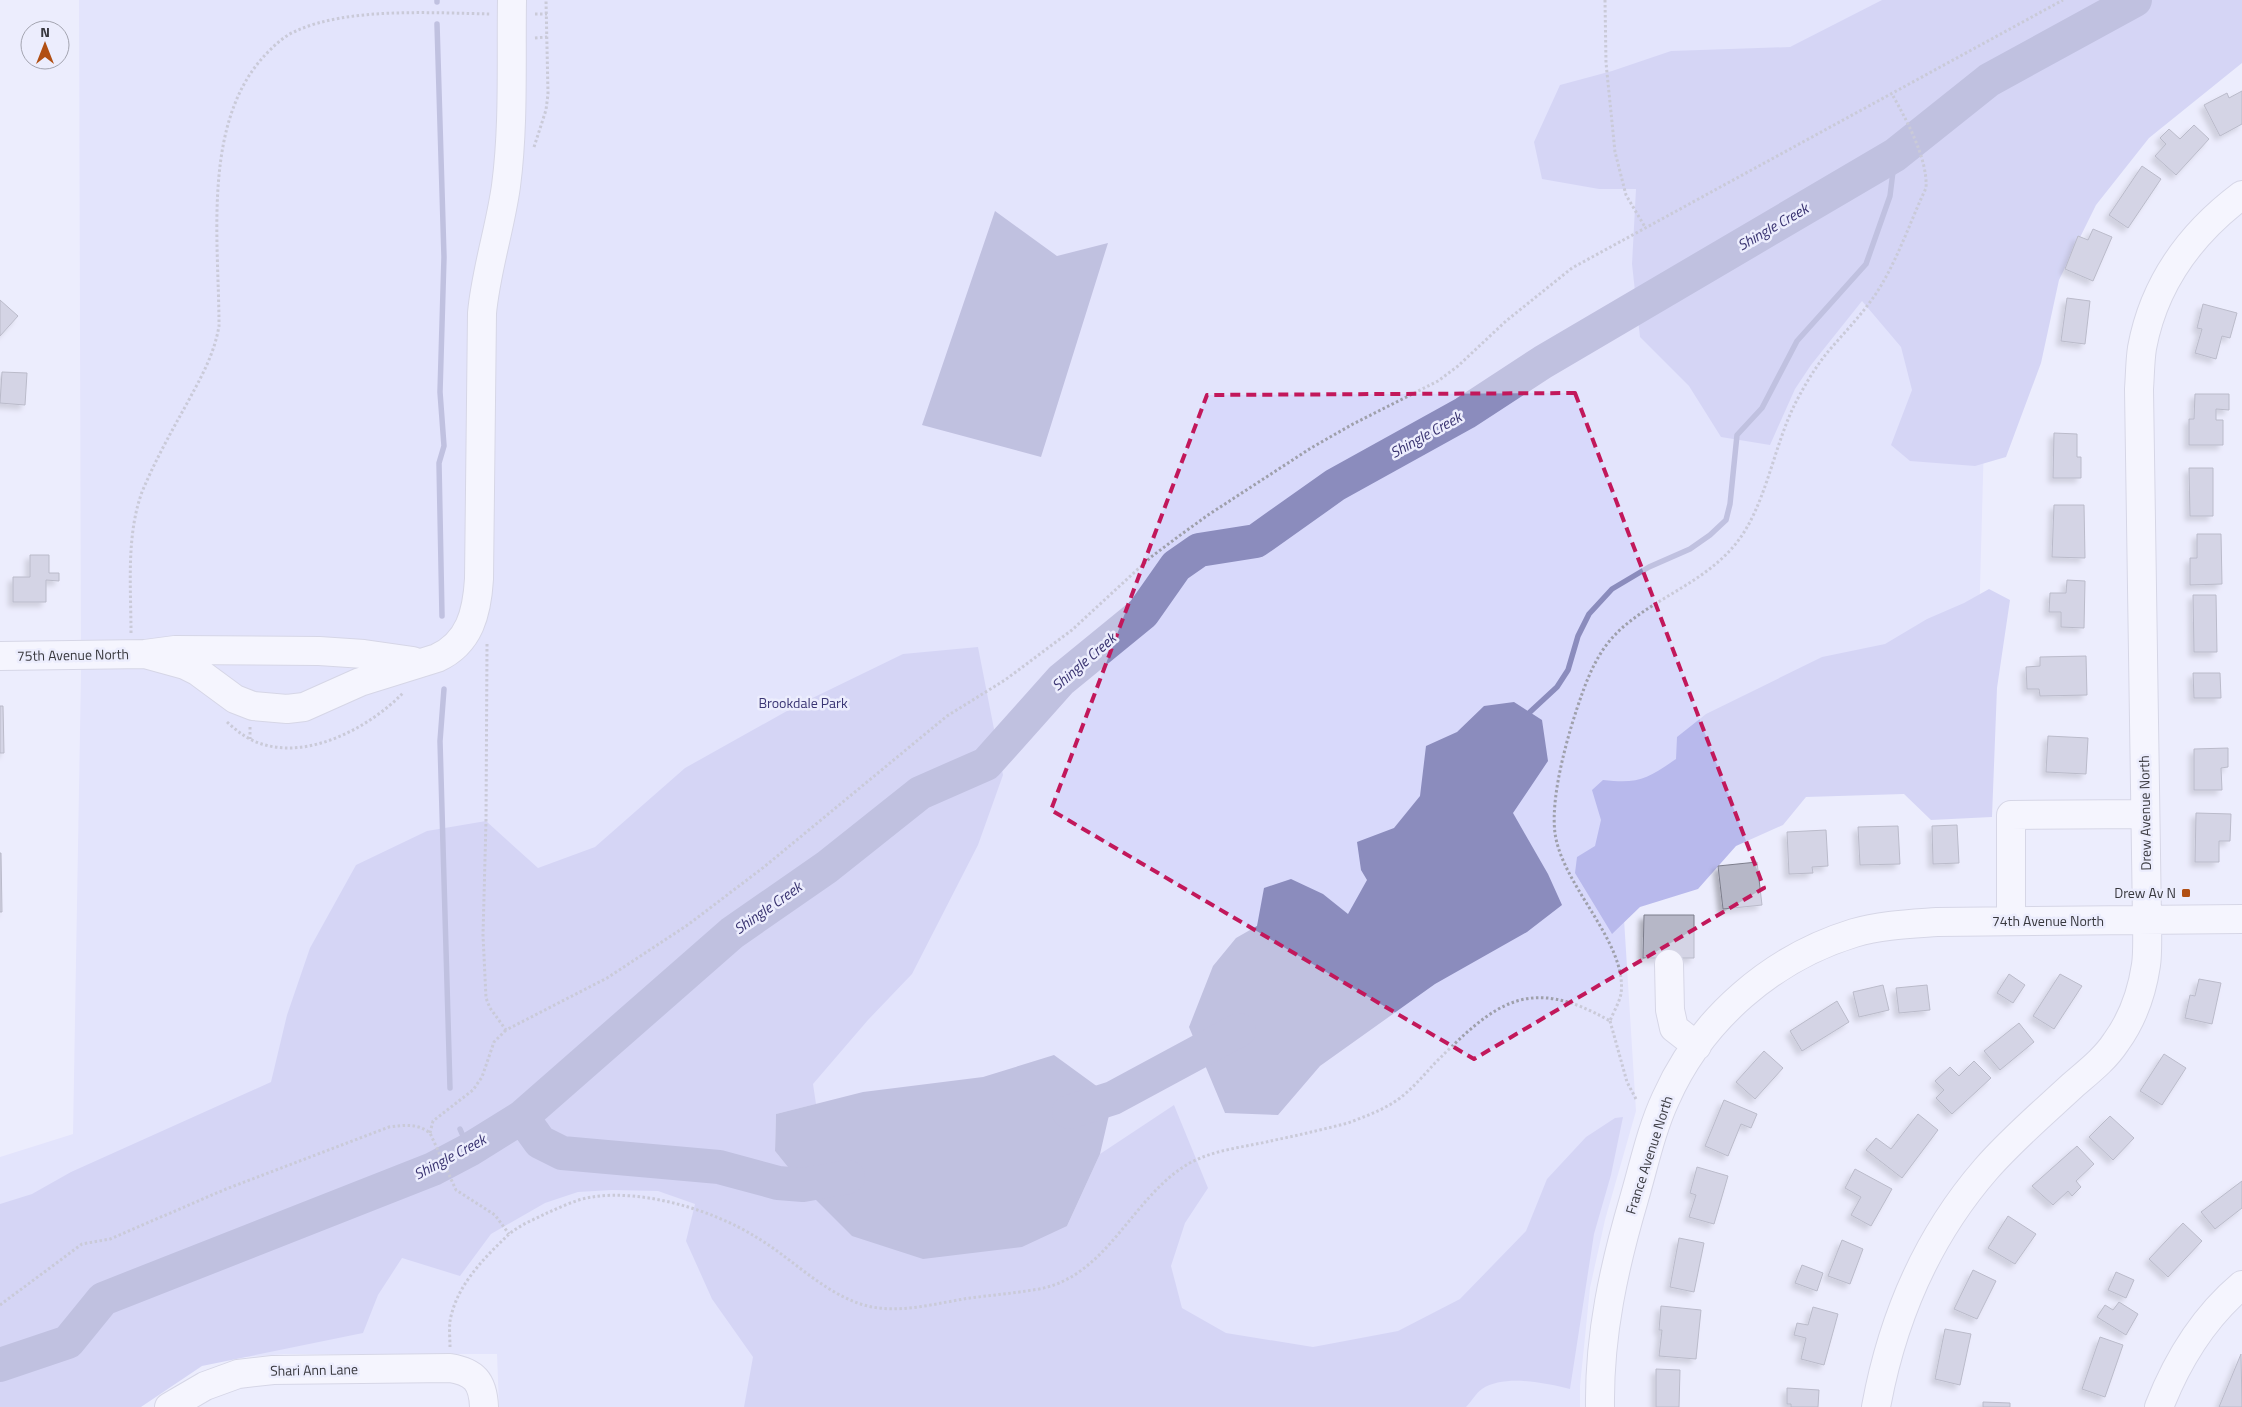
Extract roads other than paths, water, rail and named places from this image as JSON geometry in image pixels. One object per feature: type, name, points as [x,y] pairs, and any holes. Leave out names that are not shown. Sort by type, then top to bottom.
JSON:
[{"type":"street","points":[[138,648],[184,665],[235,699],[253,706],[287,709],[304,707],[378,675],[424,663],[448,653],[465,636],[478,599],[482,314],[485,286],[501,214],[509,161],[502,7]]},
{"type":"street","name":"Drew Avenue North","points":[[1876,1407],[1883,1370],[1900,1316],[1923,1263],[1951,1214],[1986,1169],[2094,1067],[2116,1043],[2132,1015],[2146,965],[2147,920],[2139,390],[2142,348],[2152,310],[2169,273],[2192,239],[2220,211],[2242,195]]},
{"type":"street","points":[[138,648],[334,652],[424,663]]},
{"type":"street","name":"75th Avenue North","points":[[0,656],[138,648]]},
{"type":"street","points":[[216,686],[214,668],[225,650]]},
{"type":"street","points":[[334,652],[345,660],[349,668],[349,679],[345,688]]},
{"type":"street","points":[[2011,921],[2011,815],[2145,814]]},
{"type":"street","name":"74th Avenue North","points":[[1856,933],[1901,924],[2242,919]]},
{"type":"street","name":"France Avenue North","points":[[1600,1407],[1601,1366],[1607,1306],[1622,1244],[1658,1118],[1676,1078],[1697,1046],[1735,1002],[1792,959],[1815,948],[1856,933]]},
{"type":"street","points":[[1669,964],[1670,1010],[1674,1028],[1697,1046]]},
{"type":"street","points":[[2159,1407],[2172,1374],[2199,1332],[2230,1294],[2242,1284]]},
{"type":"street","name":"Shari Ann Lane","points":[[170,1407],[205,1386],[238,1374],[273,1370],[458,1370],[478,1380],[484,1407]]},
{"type":"waterway","name":"Shingle Creek","points":[[0,1365],[68,1342],[103,1299],[433,1169],[469,1150],[522,1117],[732,933],[827,867],[920,793],[986,764],[1061,680],[1143,613],[1176,566],[1199,550],[1256,541],[1335,485],[1465,413],[1543,362],[1895,155],[1989,80],[2135,0]]},
{"type":"waterway","points":[[437,24],[444,257],[440,392],[444,446],[439,463],[442,616]]},
{"type":"waterway","points":[[1530,712],[1557,687],[1568,670],[1578,636],[1589,614],[1612,589],[1649,567],[1690,549],[1710,535],[1726,520],[1730,504],[1737,435],[1762,408],[1797,341],[1866,264],[1890,196],[1895,155]]},
{"type":"waterway","points":[[444,689],[440,741],[450,1088]]},
{"type":"waterway","points":[[1069,1112],[1113,1098],[1239,1030]]},
{"type":"waterway","points":[[522,1117],[540,1142],[562,1153],[719,1167],[778,1183],[803,1185],[848,1177]]},
{"type":"waterway","points":[[460,1129],[469,1150]]},
{"type":"place","name":"Drew Av N","points":[[2186,893]]},
{"type":"park label","name":"Brookdale Park","points":[[803,703]]}]
